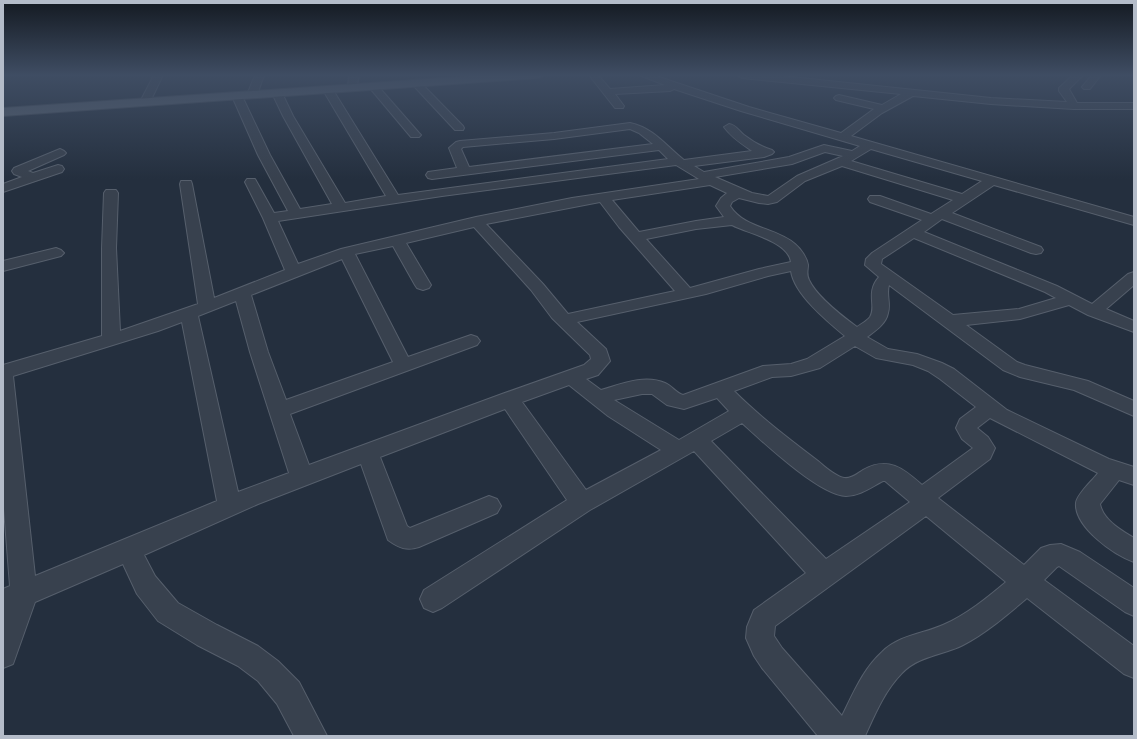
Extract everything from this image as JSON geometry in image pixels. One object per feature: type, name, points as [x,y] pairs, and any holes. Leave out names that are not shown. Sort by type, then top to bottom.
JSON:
[{"type":"main road","points":[[3,112],[39,109]]},
{"type":"street","points":[[242,109],[264,155],[296,214]]},
{"type":"street","points":[[285,109],[340,206]]},
{"type":"street","points":[[340,109],[394,198]]},
{"type":"street","points":[[393,109],[415,135]]},
{"type":"street","points":[[440,109],[459,128]]},
{"type":"street","points":[[747,109],[1134,216]]},
{"type":"street","points":[[758,109],[869,145],[1134,221]]},
{"type":"street","points":[[270,218],[394,198],[576,174],[764,153],[799,147],[839,135],[881,109]]},
{"type":"street","points":[[464,170],[455,148],[460,144],[467,142],[554,136],[630,126],[639,128],[680,162],[706,178],[753,198],[768,200],[774,198],[798,179],[841,162],[869,145]]},
{"type":"street","points":[[729,127],[738,137],[764,153]]},
{"type":"street","points":[[432,174],[662,146]]},
{"type":"street","points":[[3,654],[13,598],[3,373],[198,310],[346,252],[476,221],[706,178],[792,160],[824,148],[854,155]]},
{"type":"street","points":[[33,178],[18,171],[60,153]]},
{"type":"street","points":[[841,162],[964,199]]},
{"type":"street","points":[[3,188],[58,169]]},
{"type":"street","points":[[576,174],[600,198],[686,293]]},
{"type":"street","points":[[992,180],[912,232],[874,259],[873,265],[1010,366],[1023,373],[1075,383],[1134,409]]},
{"type":"street","points":[[252,182],[294,272]]},
{"type":"street","points":[[186,184],[198,310],[230,506]]},
{"type":"street","points":[[739,192],[728,198],[723,206],[726,211],[736,220],[749,228],[785,243],[796,253],[800,265],[802,281],[815,300],[826,313],[856,337],[883,354],[917,360],[935,367],[947,374],[989,408],[1018,425],[1124,473],[1088,502],[1088,509],[1092,517],[1101,527],[1134,551]]},
{"type":"street","points":[[111,193],[109,248],[111,339]]},
{"type":"street","points":[[875,199],[937,216],[1036,250]]},
{"type":"street","points":[[636,237],[696,224],[736,220]]},
{"type":"street","points":[[13,598],[302,477],[594,368],[601,361],[599,353],[564,320],[528,277],[476,221]]},
{"type":"street","points":[[912,232],[1051,289],[1094,311],[1134,327]]},
{"type":"street","points":[[397,240],[423,285]]},
{"type":"street","points":[[346,252],[404,366]]},
{"type":"street","points":[[3,266],[56,253]]},
{"type":"street","points":[[564,320],[706,289],[781,268],[800,265]]},
{"type":"street","points":[[597,398],[648,386],[661,389],[673,400],[684,402],[770,371],[791,370],[813,364],[856,337],[876,320],[880,313],[879,291],[881,284],[888,277]]},
{"type":"street","points":[[1094,311],[1134,277]]},
{"type":"street","points":[[242,293],[259,352],[302,477]]},
{"type":"street","points":[[948,321],[1020,314],[1071,300]]},
{"type":"street","points":[[279,410],[471,341]]},
{"type":"street","points":[[570,377],[615,412],[688,445],[824,576]]},
{"type":"street","points":[[720,389],[742,413],[767,434],[837,485],[854,487],[873,474],[884,471],[896,476],[924,500],[1134,664]]},
{"type":"street","points":[[510,400],[582,503]]},
{"type":"street","points":[[839,736],[770,655],[760,638],[761,627],[765,617],[824,576],[924,500],[982,453],[984,448],[983,444],[967,431],[966,428],[967,424],[989,408]]},
{"type":"street","points":[[433,599],[582,503],[688,445],[742,413]]},
{"type":"street","points":[[368,453],[397,533],[403,537],[410,539],[489,506]]},
{"type":"street","points":[[129,550],[146,585],[168,612],[206,636],[248,656],[268,671],[288,693],[311,736]]},
{"type":"street","points":[[849,736],[880,677],[893,662],[908,650],[951,636],[978,622],[1027,581],[1050,556],[1061,555],[1071,560],[1134,603]]}]
